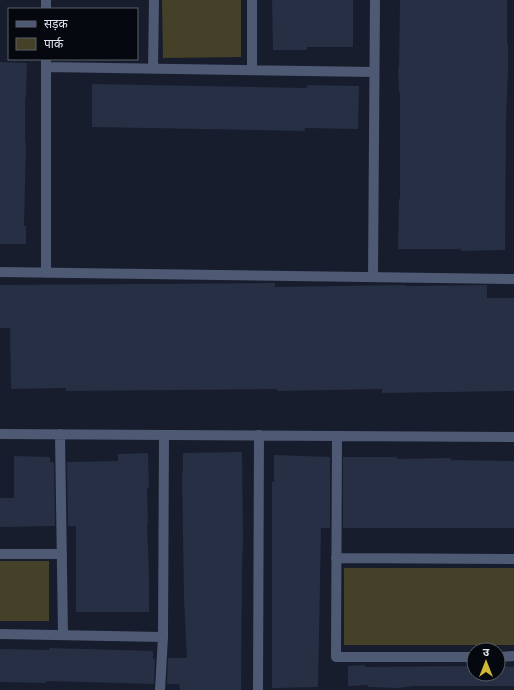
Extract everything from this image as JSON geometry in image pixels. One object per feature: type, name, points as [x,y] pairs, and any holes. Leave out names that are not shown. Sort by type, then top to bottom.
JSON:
[{"type":"street","points":[[153,69],[154,0]]},
{"type":"street","points":[[252,0],[252,70]]},
{"type":"street","points":[[373,277],[375,0]]},
{"type":"street","points":[[46,273],[46,63],[153,69],[374,72]]},
{"type":"street","points":[[0,272],[514,279]]},
{"type":"street","points":[[0,434],[514,437]]},
{"type":"street","points":[[60,434],[63,635]]},
{"type":"street","points":[[160,690],[163,637],[164,435]]},
{"type":"street","points":[[258,690],[259,435]]},
{"type":"street","points":[[337,436],[336,657],[466,657]]},
{"type":"street","points":[[0,554],[62,554]]},
{"type":"street","points":[[336,558],[514,559]]},
{"type":"street","points":[[0,634],[163,637]]},
{"type":"green space","points":[[162,0],[241,0],[241,57],[163,58]]},
{"type":"green space","points":[[0,561],[49,561],[49,621],[0,621]]},
{"type":"green space","points":[[344,568],[514,568],[514,645],[506,645],[506,642],[466,642],[466,645],[344,645]]},
{"type":"building","points":[[272,0],[353,0],[353,47],[307,47],[307,50],[273,50]]},
{"type":"building","points":[[400,0],[507,0],[508,68],[505,250],[461,251],[461,249],[398,249],[400,199],[400,92],[398,68]]},
{"type":"building","points":[[0,62],[27,63],[25,97],[26,143],[24,226],[26,226],[26,244],[0,244]]},
{"type":"building","points":[[92,84],[307,88],[307,85],[359,86],[358,129],[305,128],[305,131],[92,127]]},
{"type":"building","points":[[275,283],[275,287],[487,285],[487,298],[514,298],[514,391],[382,393],[382,389],[277,391],[277,389],[66,391],[66,388],[11,389],[10,328],[0,328],[0,285]]},
{"type":"building","points":[[242,452],[243,541],[241,690],[180,690],[179,684],[167,684],[168,658],[187,658],[184,598],[183,453]]},
{"type":"building","points":[[148,453],[149,488],[147,488],[147,523],[149,612],[76,612],[76,526],[68,526],[67,462],[118,461],[118,454]]},
{"type":"building","points":[[274,455],[330,457],[330,528],[321,528],[318,687],[272,688],[272,482],[274,482]]},
{"type":"building","points":[[14,456],[50,457],[50,462],[54,462],[55,526],[0,527],[0,498],[14,498]]},
{"type":"building","points":[[343,457],[397,457],[397,459],[451,458],[451,460],[514,461],[514,528],[343,528]]},
{"type":"building","points":[[49,648],[153,651],[153,659],[155,659],[154,684],[46,681],[46,683],[0,682],[0,649],[49,650]]},
{"type":"building","points":[[348,666],[466,666],[466,682],[506,682],[506,666],[514,667],[514,686],[413,686],[398,688],[368,687],[368,685],[348,686]]}]
